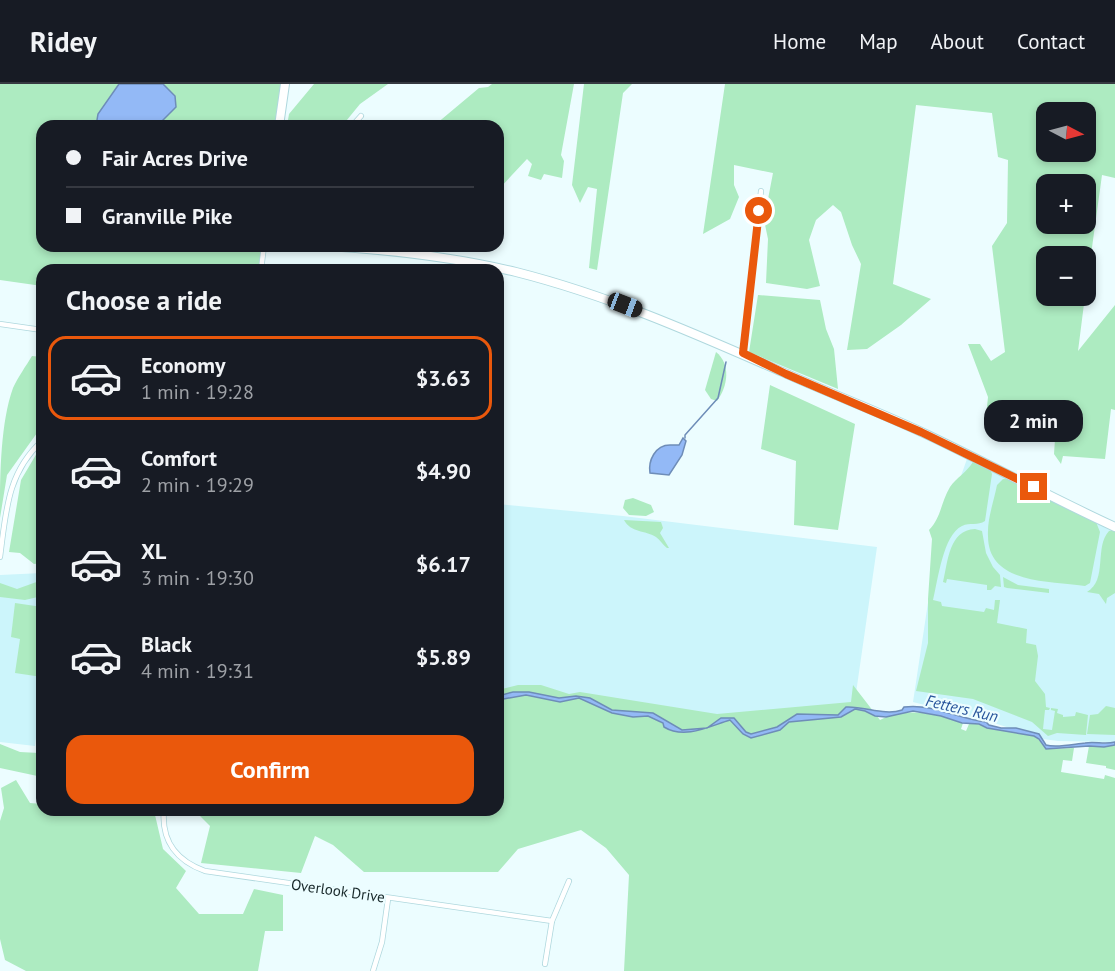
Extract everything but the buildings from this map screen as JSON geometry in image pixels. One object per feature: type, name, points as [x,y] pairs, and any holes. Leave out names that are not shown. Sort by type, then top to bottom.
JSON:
[{"type":"highway","points":[[280,120],[285,84]]},
{"type":"highway","points":[[393,252],[436,256],[474,264]]},
{"type":"highway","points":[[504,270],[532,276],[625,305],[743,353],[921,432],[1115,527]]},
{"type":"street","points":[[357,120],[361,116]]},
{"type":"street","points":[[743,353],[761,191]]},
{"type":"street","points":[[0,324],[36,329]]},
{"type":"street","points":[[0,557],[12,482],[23,462],[36,448]]},
{"type":"street","name":"Overlook Drive","points":[[164,816],[164,827],[171,847],[181,858],[199,869],[230,876],[552,921]]},
{"type":"street","points":[[545,964],[552,921],[569,881]]},
{"type":"street","points":[[374,971],[382,942],[388,899]]},
{"type":"shaded area","points":[[967,459],[1115,532],[1115,742],[1043,739],[991,722],[913,702],[937,543]]},
{"type":"shaded area","points":[[504,505],[623,516],[877,547],[854,707],[728,718],[504,703]]},
{"type":"shaded area","points":[[36,573],[35,746],[0,742],[0,575]]},
{"type":"green space","points":[[0,84],[284,84],[279,120],[36,120],[36,252],[261,252],[259,264],[36,264],[36,285],[0,280]]},
{"type":"green space","points":[[314,84],[388,84],[360,104],[347,120],[288,120],[289,114]]},
{"type":"green space","points":[[492,84],[574,84],[561,155],[564,161],[562,178],[544,174],[541,180],[528,176],[532,164],[527,159],[504,184],[504,120],[441,120],[479,88]]},
{"type":"green space","points":[[584,84],[632,84],[623,93],[597,270],[589,268],[597,189],[588,187],[580,203],[572,185]]},
{"type":"green space","points":[[725,84],[1115,84],[1115,178],[1102,175],[1096,218],[1096,174],[1036,174],[1036,234],[1094,234],[1092,246],[1036,246],[1036,306],[1084,306],[1078,351],[1115,305],[1115,410],[1111,409],[1105,459],[1063,456],[1061,464],[1054,454],[1056,424],[1041,409],[1012,407],[1000,427],[985,426],[988,397],[968,344],[980,344],[991,361],[1005,352],[992,246],[1007,223],[1008,160],[998,157],[992,113],[916,105],[893,284],[931,299],[901,325],[867,349],[847,350],[861,264],[841,212],[833,205],[816,220],[809,240],[820,286],[807,289],[766,283],[768,239],[764,220],[773,173],[734,165],[734,185],[739,197],[730,219],[703,234]]},
{"type":"green space","points":[[758,295],[820,300],[826,329],[834,349],[838,389],[749,352]]},
{"type":"green space","points":[[716,352],[726,369],[724,389],[717,401],[711,399],[705,390]]},
{"type":"green space","points":[[32,356],[36,356],[36,434],[7,475],[0,518],[5,418],[13,388]]},
{"type":"green space","points":[[770,385],[855,424],[838,530],[794,525],[796,461],[761,449]]},
{"type":"green space","points":[[36,455],[36,564],[20,553],[9,552],[21,480]]},
{"type":"green space","points":[[973,462],[991,471],[992,474],[985,521],[962,526],[950,539],[942,559],[933,600],[941,602],[942,606],[984,612],[986,608],[994,610],[995,600],[1000,600],[997,623],[1027,629],[1026,643],[1036,645],[1038,656],[1035,681],[1045,694],[1046,707],[1050,708],[1045,710],[1043,729],[1052,730],[1055,711],[1051,708],[1058,709],[1057,713],[1063,717],[1075,716],[1076,712],[1088,715],[1086,735],[1057,733],[1048,736],[1032,722],[973,699],[916,691],[928,643],[932,539],[929,530],[936,520],[950,487]]},
{"type":"green space","points":[[1003,479],[1008,479],[1096,522],[1100,532],[1090,583],[1085,586],[1034,580],[1007,571],[997,562],[990,551],[988,530],[997,485]]},
{"type":"green space","points":[[633,498],[651,505],[654,512],[646,516],[629,515],[623,508],[625,500]]},
{"type":"green space","points":[[624,520],[661,522],[663,528],[660,533],[669,548],[656,537],[630,527]]},
{"type":"green space","points":[[975,529],[982,531],[986,553],[1000,575],[1001,587],[995,586],[987,590],[987,585],[947,579],[946,583],[943,582],[948,556],[955,541],[966,531]]},
{"type":"green space","points":[[1109,531],[1115,531],[1115,593],[1107,598],[1106,604],[1099,594],[1087,592],[1097,580],[1102,546]]},
{"type":"green space","points":[[1003,577],[1018,585],[1049,589],[1049,593],[1004,587]]},
{"type":"green space","points":[[36,582],[36,597],[25,600],[0,597],[0,583],[17,589]]},
{"type":"green space","points":[[15,603],[36,606],[36,676],[15,673],[20,639],[11,637]]},
{"type":"green space","points":[[518,685],[541,685],[569,694],[580,692],[717,714],[851,702],[853,685],[880,720],[900,714],[932,714],[963,723],[961,729],[966,731],[969,724],[979,724],[1034,736],[1042,742],[1046,749],[1074,748],[1072,761],[1063,760],[1061,772],[1104,779],[1105,775],[1115,778],[1115,971],[624,971],[629,875],[606,848],[581,830],[518,849],[498,872],[364,872],[333,845],[315,836],[301,873],[201,863],[210,826],[200,816],[504,816],[504,688]]},
{"type":"green space","points":[[1106,706],[1115,708],[1115,735],[1087,734],[1090,715],[1098,714]]},
{"type":"green space","points":[[0,744],[20,752],[36,753],[36,776],[0,768]]},
{"type":"green space","points":[[1115,745],[1115,770],[1086,763],[1089,746]]},
{"type":"green space","points":[[16,780],[30,803],[36,804],[36,816],[155,816],[163,849],[186,871],[176,888],[199,914],[243,914],[254,889],[283,895],[283,931],[265,931],[258,971],[26,971],[5,960],[0,939],[0,821],[4,808],[1,788]]},
{"type":"water","points":[[119,84],[163,84],[175,96],[176,107],[163,120],[97,120],[98,114]]},
{"type":"water","points":[[683,438],[686,441],[682,455],[669,475],[650,473],[651,459],[654,454],[665,446],[679,445]]},
{"type":"water","points":[[529,692],[559,698],[576,696],[590,698],[612,710],[653,713],[682,730],[707,728],[689,732],[672,731],[664,727],[663,723],[648,716],[633,717],[612,713],[579,698],[560,702],[526,695],[504,699],[504,694]]},
{"type":"water","points":[[914,706],[935,709],[1001,728],[1016,728],[1039,734],[1046,745],[1050,746],[1115,742],[1115,745],[1046,749],[1034,736],[987,728],[979,724],[962,723],[941,716],[913,711],[886,717],[855,709],[841,717],[789,722],[780,730],[751,738],[743,734],[730,720],[707,728],[721,718],[734,718],[746,732],[751,734],[777,727],[797,714],[838,715],[846,707],[895,712],[904,707]]},
{"type":"waterway","points":[[685,438],[685,435],[718,398],[726,362]]},
{"type":"route","points":[[759,211],[743,353],[921,432],[1034,487]]},
{"type":"water label","name":"Fetters Run","points":[[962,708]]}]
